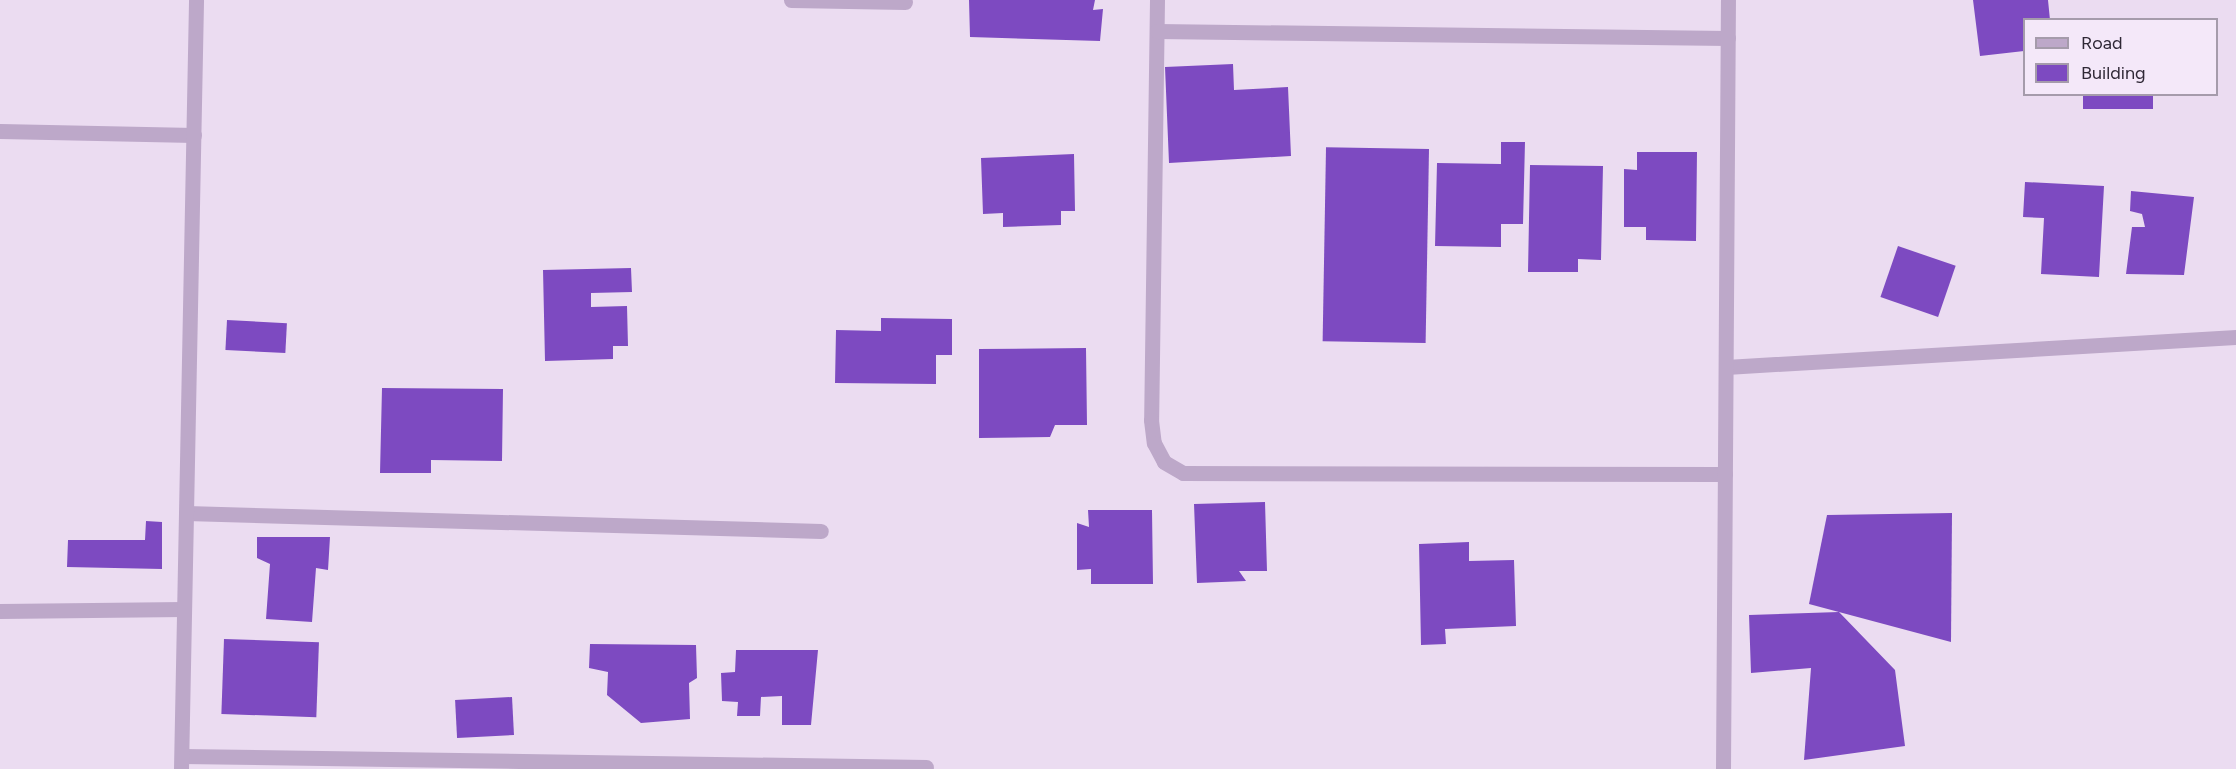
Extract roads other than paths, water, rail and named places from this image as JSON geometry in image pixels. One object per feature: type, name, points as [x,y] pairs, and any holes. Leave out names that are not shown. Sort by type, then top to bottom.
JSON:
[{"type":"street","points":[[196,0],[181,762],[926,767]]},
{"type":"street","points":[[791,0],[905,2]]},
{"type":"street","points":[[1157,0],[1151,420],[1154,443],[1164,462],[1183,473],[1725,474]]},
{"type":"street","points":[[1723,769],[1728,0]]},
{"type":"street","points":[[1156,31],[1728,38]]},
{"type":"street","points":[[0,131],[194,135]]},
{"type":"street","points":[[1726,367],[2236,337]]},
{"type":"street","points":[[186,513],[821,531]]},
{"type":"street","points":[[0,611],[184,609]]}]
